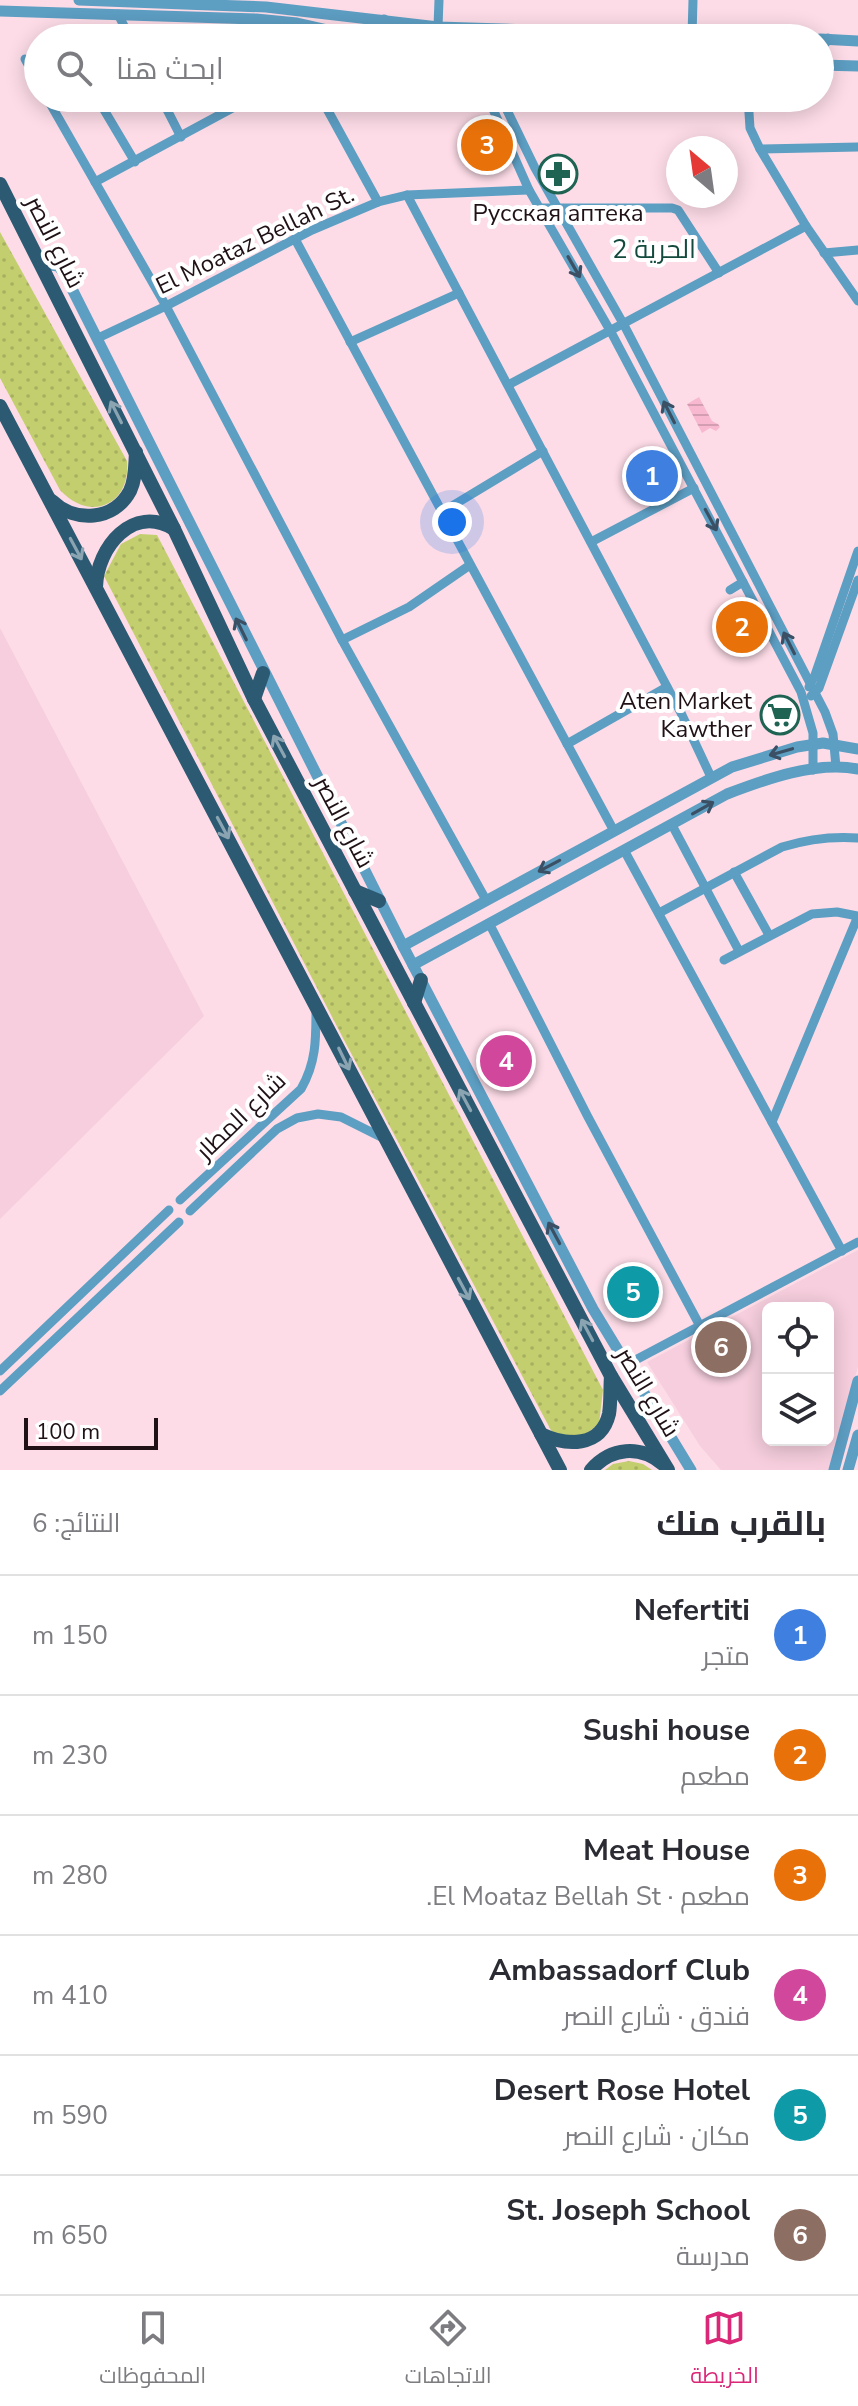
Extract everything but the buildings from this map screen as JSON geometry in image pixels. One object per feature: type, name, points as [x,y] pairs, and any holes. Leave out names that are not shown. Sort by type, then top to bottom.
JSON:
[{"type":"main road","name":"شارع النصر","points":[[0,184],[174,529],[254,699],[611,1376],[667,1469]]},
{"type":"main road","points":[[0,406],[560,1470]]},
{"type":"main road","points":[[47,494],[56,505],[76,515],[90,517],[105,513],[123,501],[131,489],[136,452]]},
{"type":"main road","points":[[96,588],[96,571],[102,555],[112,541],[125,531],[150,522],[163,523],[174,529]]},
{"type":"main road","points":[[254,699],[263,673]]},
{"type":"main road","points":[[355,891],[379,901]]},
{"type":"main road","points":[[414,1003],[421,980]]},
{"type":"main road","points":[[541,1433],[558,1442],[571,1443],[586,1441],[598,1434],[609,1412],[611,1376]]},
{"type":"main road","points":[[591,1470],[605,1457],[627,1451],[649,1455],[667,1469]]},
{"type":"street","points":[[79,0],[266,7],[408,24]]},
{"type":"street","points":[[438,24],[439,0]]},
{"type":"street","points":[[692,24],[693,0]]},
{"type":"street","points":[[0,11],[256,19],[301,24]]},
{"type":"street","points":[[118,14],[123,24]]},
{"type":"street","points":[[384,20],[384,24]]},
{"type":"street","points":[[834,40],[858,41]]},
{"type":"street","points":[[834,65],[858,66]]},
{"type":"street","points":[[55,112],[166,306],[342,640],[486,900]]},
{"type":"street","points":[[105,112],[135,162]]},
{"type":"street","points":[[168,112],[181,137]]},
{"type":"street","points":[[95,182],[226,112]]},
{"type":"street","points":[[329,112],[378,202]]},
{"type":"street","points":[[494,112],[529,190],[611,332],[803,696],[814,745],[813,770]]},
{"type":"street","points":[[508,112],[535,168],[624,325],[813,689],[829,723],[836,767]]},
{"type":"street","points":[[749,112],[750,128],[760,149],[806,226],[858,301]]},
{"type":"street","points":[[760,149],[858,147]]},
{"type":"street","points":[[521,172],[535,168]]},
{"type":"street","name":"El Moataz Bellah St.","points":[[98,338],[295,239],[378,202],[407,195],[529,190]]},
{"type":"street","points":[[407,195],[667,687],[711,777]]},
{"type":"street","points":[[540,208],[678,210],[719,273]]},
{"type":"street","points":[[508,385],[806,226]]},
{"type":"street","points":[[295,239],[614,831]]},
{"type":"street","points":[[824,253],[858,250]]},
{"type":"street","points":[[42,264],[58,266],[64,273],[379,901],[593,1309],[691,1470]]},
{"type":"street","points":[[350,342],[459,293]]},
{"type":"street","points":[[442,512],[543,451]]},
{"type":"street","points":[[591,542],[694,488]]},
{"type":"street","points":[[813,689],[858,551]]},
{"type":"street","points":[[342,640],[409,607],[470,565]]},
{"type":"street","points":[[803,696],[813,689],[858,580]]},
{"type":"street","points":[[730,590],[743,582]]},
{"type":"street","points":[[567,744],[667,687]]},
{"type":"street","points":[[403,946],[711,777],[761,757],[814,745],[858,749]]},
{"type":"street","points":[[413,965],[727,794],[813,770],[836,767],[858,769]]},
{"type":"street","points":[[672,825],[739,951]]},
{"type":"street","points":[[659,913],[782,847],[833,836],[858,838]]},
{"type":"street","points":[[624,850],[842,1251]]},
{"type":"street","points":[[734,872],[769,935]]},
{"type":"street","points":[[724,960],[812,914],[837,912],[858,916],[772,1122]]},
{"type":"street","points":[[489,923],[700,1326]]},
{"type":"street","points":[[427,933],[428,944],[437,951]]},
{"type":"street","name":"شارع المطار","points":[[180,1200],[301,1089],[311,1072],[317,1048],[316,1003]]},
{"type":"street","name":"شارع المطار","points":[[190,1211],[277,1129],[297,1118],[318,1114],[341,1117],[383,1138]]},
{"type":"street","points":[[224,1161],[233,1171]]},
{"type":"street","points":[[0,1371],[169,1210]]},
{"type":"street","points":[[0,1391],[179,1222]]},
{"type":"street","points":[[626,1365],[858,1242]]},
{"type":"street","points":[[119,1257],[131,1268]]},
{"type":"street","points":[[834,1470],[858,1381]]},
{"type":"street","points":[[848,1470],[858,1435]]},
{"type":"shaded area","points":[[699,397],[712,421],[720,427],[716,431],[710,428],[702,433],[687,404]]},
{"type":"shaded area","points":[[0,628],[204,1016],[0,1219]]},
{"type":"shaded area","points":[[858,1250],[858,1367],[829,1470],[721,1470],[700,1446],[647,1362]]},
{"type":"green space","points":[[0,232],[127,461],[122,489],[106,504],[84,506],[60,490],[0,378]]},
{"type":"green space","points":[[140,534],[157,535],[603,1390],[599,1424],[582,1437],[554,1436],[343,1038],[104,576],[121,544]]},
{"type":"green space","points":[[629,1461],[652,1470],[605,1470],[613,1464]]},
{"type":"place","name":"Meat House","points":[[487,145]]},
{"type":"place","name":"Русская аптека","points":[[558,174]]},
{"type":"place","name":"Nefertiti","points":[[652,476]]},
{"type":"place","name":"Sushi house","points":[[742,627]]},
{"type":"place","name":"Aten Market Kawther","points":[[780,715]]},
{"type":"place","name":"Ambassadorf Club","points":[[506,1061]]},
{"type":"place","name":"Desert Rose Hotel","points":[[633,1292]]},
{"type":"place","name":"St. Joseph School","points":[[721,1347]]},
{"type":"district","name":"الحرية 2","points":[[654,249]]}]
